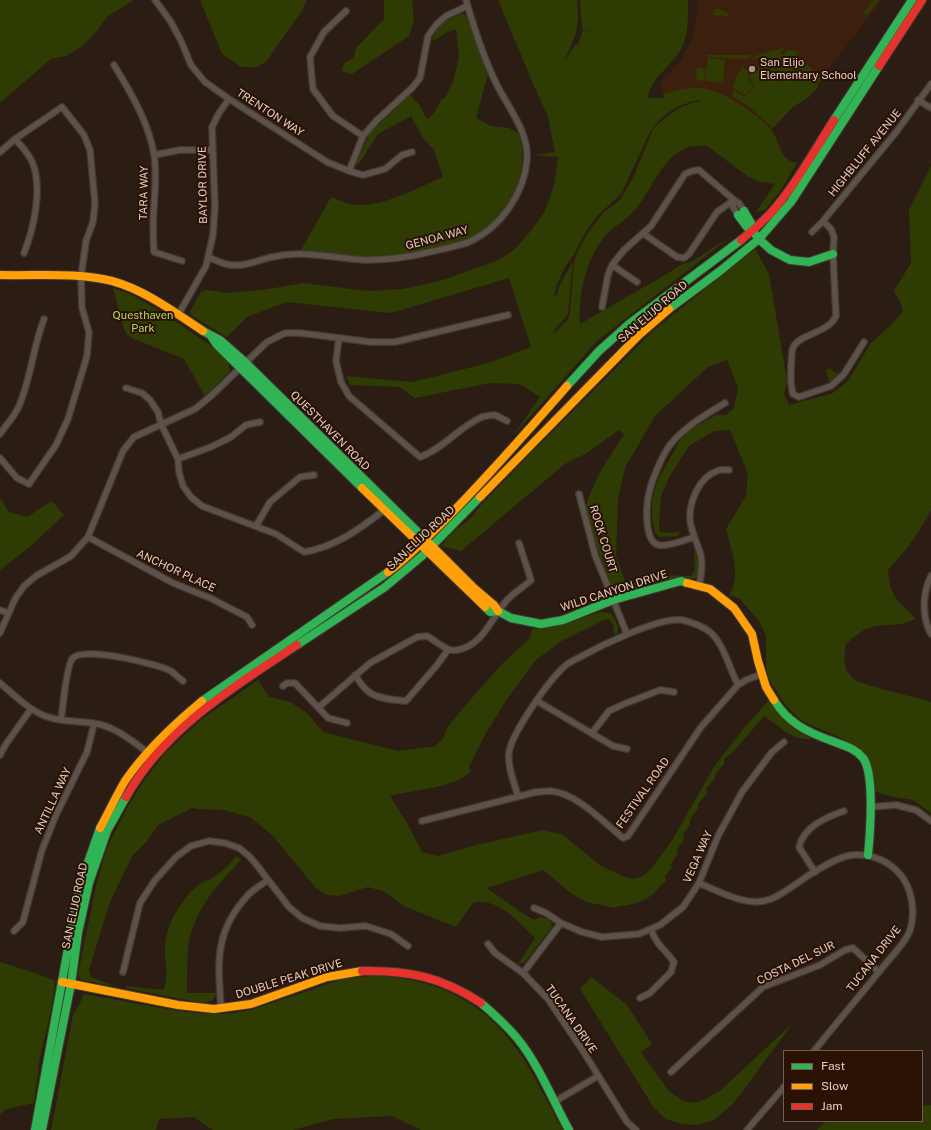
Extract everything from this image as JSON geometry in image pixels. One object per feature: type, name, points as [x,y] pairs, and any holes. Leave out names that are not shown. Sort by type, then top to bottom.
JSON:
[{"type":"main road","name":"SAN ELIJO ROAD","points":[[35,1130],[79,888],[99,830],[111,806],[125,782],[147,752],[176,722],[207,696],[389,572],[422,542],[464,500],[527,432],[582,368],[611,340],[644,313],[711,264],[770,214],[791,186],[912,0]]},
{"type":"main road","name":"SAN ELIJO ROAD","points":[[42,1130],[71,984],[78,932],[89,883],[107,831],[135,781],[166,743],[195,716],[273,661],[385,587],[429,549],[639,335],[674,305],[720,271],[759,239],[795,196],[922,0]]},
{"type":"main road","points":[[742,213],[751,222],[752,230],[759,239],[771,250],[790,260],[809,262],[833,254]]},
{"type":"main road","name":"QUESTHAVEN ROAD","points":[[0,275],[81,277],[113,281],[143,293],[211,336],[220,340],[384,510],[422,542]]},
{"type":"main road","name":"QUESTHAVEN ROAD","points":[[243,365],[429,549]]},
{"type":"main road","name":"WILD CANYON DRIVE","points":[[429,549],[490,612],[498,611],[511,618],[541,624],[563,620],[613,600],[680,582],[710,589],[734,608],[752,634],[766,687],[781,712],[804,730],[832,742],[850,747],[864,759],[869,774],[871,830],[868,855]]},
{"type":"main road","name":"DOUBLE PEAK DRIVE","points":[[62,982],[182,1006],[221,1008],[257,1002],[325,978],[349,972],[383,969],[421,975],[466,993],[484,1005],[501,1020],[522,1046],[570,1130]]},
{"type":"street","name":"TRENTON WAY","points":[[156,0],[174,28],[191,65],[205,82],[326,162],[363,175],[385,169],[402,155],[412,152]]},
{"type":"street","points":[[349,171],[363,136],[377,120],[412,88],[420,78],[428,36],[436,25],[446,16],[467,3]]},
{"type":"street","name":"GENOA WAY","points":[[208,257],[219,262],[232,265],[249,264],[285,254],[364,260],[396,258],[459,245],[471,241],[496,225],[517,195],[526,170],[527,152],[523,134],[516,117],[497,85],[467,3]]},
{"type":"street","points":[[346,11],[324,32],[310,57],[313,89],[333,116],[363,136]]},
{"type":"street","name":"TARA WAY","points":[[114,66],[135,101],[148,130],[154,155],[156,178],[154,207],[154,252],[182,261]]},
{"type":"street","name":"HIGHBLUFF AVENUE","points":[[812,232],[823,221],[897,131],[931,84]]},
{"type":"street","name":"BAYLOR DRIVE","points":[[178,315],[206,266],[213,235],[215,207],[212,127],[219,112],[229,99]]},
{"type":"street","points":[[918,100],[931,108]]},
{"type":"street","points":[[0,152],[15,138],[62,107],[84,135],[90,150],[95,204],[93,222],[86,241],[81,277],[82,308],[89,332],[87,356],[68,419],[56,445],[29,484],[17,478],[0,458]]},
{"type":"street","points":[[15,138],[30,157],[36,175],[37,199],[29,240],[24,253]]},
{"type":"street","points":[[154,155],[180,150],[213,150]]},
{"type":"street","points":[[602,307],[608,275],[612,265],[624,250],[644,234],[651,226],[685,174],[692,170],[698,170],[739,203],[742,213]]},
{"type":"street","points":[[644,234],[677,257],[684,258],[689,254],[717,212],[734,200]]},
{"type":"street","points":[[823,221],[831,229],[834,237],[833,254],[836,316],[834,322],[798,341],[793,346],[790,385],[793,394],[799,396],[831,386],[844,374],[864,342]]},
{"type":"street","points":[[612,265],[637,282]]},
{"type":"street","points":[[0,633],[8,612],[24,586],[36,576],[71,556],[88,538],[123,451],[134,438],[195,409],[211,396],[267,342],[285,333],[300,333],[371,342],[395,342],[508,315]]},
{"type":"street","points":[[0,434],[18,407],[25,389],[38,334],[44,319]]},
{"type":"street","points":[[339,338],[336,361],[341,382],[349,396],[420,457],[429,454],[464,428],[482,417],[494,415],[506,421]]},
{"type":"street","points":[[126,388],[142,393],[150,400],[158,412],[161,424],[178,459],[179,472],[183,486],[202,506],[276,534],[304,552],[313,551],[348,537],[384,510]]},
{"type":"street","points":[[694,537],[677,543],[659,546],[652,542],[648,534],[647,509],[649,492],[669,446],[685,429],[725,403]]},
{"type":"street","points":[[178,459],[211,447],[231,437],[246,425],[260,422]]},
{"type":"street","points":[[699,586],[702,572],[701,557],[690,520],[692,506],[699,486],[706,476],[717,470],[729,470]]},
{"type":"street","points":[[256,526],[270,502],[300,477],[314,475]]},
{"type":"street","name":"ROCK COURT","points":[[579,494],[595,556],[627,634]]},
{"type":"street","name":"ANCHOR PLACE","points":[[88,538],[173,582],[210,598],[247,617],[252,625]]},
{"type":"street","points":[[318,706],[370,663],[417,637],[427,636],[448,650],[465,649],[485,632],[508,598],[531,580],[519,543]]},
{"type":"street","points":[[931,576],[924,596],[925,611],[931,634]]},
{"type":"street","points":[[0,610],[8,612]]},
{"type":"street","points":[[422,821],[518,796],[510,767],[509,753],[514,738],[537,701],[565,665],[627,634],[667,621],[681,620],[698,625],[709,632],[718,641],[738,685]]},
{"type":"street","points":[[355,675],[370,694],[406,701],[412,696],[448,650]]},
{"type":"street","points":[[62,720],[67,680],[72,660],[76,655],[85,654],[114,656],[171,672],[183,681]]},
{"type":"street","name":"FESTIVAL ROAD","points":[[518,796],[536,792],[553,792],[574,799],[598,815],[623,838],[628,836],[700,728],[738,685],[746,680],[762,674]]},
{"type":"street","points":[[0,683],[31,709],[46,716],[62,720],[108,727],[147,752]]},
{"type":"street","points":[[283,686],[287,683],[295,683],[328,718],[347,722]]},
{"type":"street","points":[[592,733],[609,711],[660,690],[674,692]]},
{"type":"street","points":[[537,701],[614,746],[626,749]]},
{"type":"street","points":[[0,755],[31,709]]},
{"type":"street","name":"ANTILLA WAY","points":[[14,931],[23,922],[42,850],[56,815],[87,752],[94,724]]},
{"type":"street","name":"VEGA WAY","points":[[534,908],[546,913],[561,924],[582,932],[602,937],[639,934],[660,925],[683,906],[699,884],[718,836],[742,792],[772,752],[784,742]]},
{"type":"street","points":[[870,807],[896,805],[916,810],[931,821]]},
{"type":"street","points":[[815,872],[799,847],[800,842],[808,832],[824,818],[844,811]]},
{"type":"street","points":[[123,972],[140,903],[155,880],[176,857],[191,846],[209,841],[225,843],[240,848],[256,864],[289,907],[302,918],[320,926],[340,928],[366,926],[391,934],[408,946]]},
{"type":"street","name":"TUCANA DRIVE","points":[[699,884],[720,893],[755,902],[770,899],[815,872],[847,856],[868,855],[889,864],[897,870],[903,878],[910,893],[913,910],[909,932],[879,972],[815,1050]]},
{"type":"street","points":[[221,1008],[219,954],[224,932],[232,917],[249,895],[268,880]]},
{"type":"street","points":[[523,973],[561,924]]},
{"type":"street","points":[[640,998],[650,993],[671,972],[674,962],[659,946],[651,929]]},
{"type":"street","name":"TUCANA DRIVE","points":[[488,944],[495,953],[523,973],[548,999],[627,1122],[636,1130]]},
{"type":"street","name":"COSTA DEL SUR","points":[[672,1072],[763,987],[820,964],[845,950],[853,948],[879,972]]},
{"type":"street","points":[[554,1102],[598,1076]]},
{"type":"street","points":[[747,1130],[783,1088]]},
{"type":"shaded area","name":"San Elijo Elementary School","points":[[698,0],[882,0],[805,100],[795,104],[772,130],[750,111],[731,98],[710,90],[691,88],[663,94],[660,83],[679,63],[692,41]]},
{"type":"green space","points":[[0,0],[134,0],[107,17],[97,31],[82,46],[66,56],[51,59],[0,103]]},
{"type":"green space","points":[[200,0],[307,0],[301,12],[266,62],[257,67],[241,67],[222,54]]},
{"type":"green space","points":[[384,0],[412,0],[414,20],[409,36],[352,74],[341,71],[345,63],[354,57],[356,48],[384,19]]},
{"type":"green space","points":[[498,0],[577,0],[578,19],[576,33],[565,60],[576,44],[578,45],[583,29],[601,34],[582,28],[580,0],[688,0],[688,25],[684,43],[677,55],[652,85],[648,98],[664,98],[663,94],[690,88],[699,88],[717,92],[742,105],[767,125],[775,135],[783,154],[791,161],[797,163],[781,190],[765,210],[756,212],[775,184],[760,182],[747,176],[706,145],[686,148],[670,159],[638,205],[629,216],[606,235],[593,254],[588,265],[582,289],[580,301],[580,324],[682,264],[691,262],[733,235],[597,341],[513,436],[540,397],[520,384],[490,383],[415,398],[400,387],[350,385],[346,376],[413,382],[488,363],[531,347],[509,278],[391,313],[286,302],[247,317],[227,337],[191,315],[190,311],[201,292],[207,290],[226,293],[263,290],[303,283],[368,291],[403,289],[443,280],[499,260],[515,249],[544,213],[554,186],[558,157],[533,155],[555,152],[548,117]],"holes":[[[697,100],[703,102],[695,102],[679,108],[653,129],[633,178],[620,200],[603,213],[588,233],[578,250],[574,262],[570,313],[568,320],[554,333],[555,329],[568,314],[573,261],[559,287],[557,295],[554,296],[557,284],[565,267],[595,218],[621,194],[649,134],[654,127],[664,116],[676,108]]]},
{"type":"green space","points":[[874,0],[879,0],[867,15],[862,14]]},
{"type":"green space","points":[[717,8],[728,13],[728,16],[713,15]]},
{"type":"green space","points":[[460,14],[468,16],[488,74],[476,118],[491,126],[509,128],[519,134],[521,141],[523,155],[520,175],[516,188],[508,204],[490,225],[475,235],[455,244],[395,256],[371,257],[345,256],[301,250],[331,197],[351,204],[368,205],[401,196],[443,177],[434,150],[423,138],[411,116],[378,134],[358,165],[355,165],[370,133],[410,95],[418,103],[427,119],[433,115],[441,100],[445,98],[453,82],[459,57],[456,29],[431,42],[436,32],[442,25]]},
{"type":"green space","points":[[785,47],[780,52],[784,55],[787,50],[797,51],[796,55],[819,76],[822,73],[825,75],[817,85],[818,87],[809,97],[793,107],[773,128],[747,105],[732,96],[733,90],[745,97],[755,86],[750,80],[750,75],[768,64],[764,56],[752,58]]},
{"type":"green space","points":[[707,55],[750,55],[746,60],[707,57]]},
{"type":"green space","points":[[708,58],[725,60],[723,83],[705,81]]},
{"type":"green space","points":[[743,67],[748,71],[749,81],[754,86],[745,95],[733,88],[736,76]]},
{"type":"green space","points":[[697,68],[706,69],[704,81],[696,80]]},
{"type":"green space","points":[[931,166],[931,510],[912,542],[888,570],[890,586],[896,599],[916,619],[902,624],[875,626],[864,630],[846,644],[844,657],[846,670],[854,680],[931,702],[931,813],[913,800],[889,796],[874,791],[872,772],[853,745],[841,738],[802,721],[786,706],[769,679],[766,668],[766,636],[762,627],[740,599],[729,595],[735,580],[735,571],[733,554],[726,529],[746,496],[748,474],[730,430],[714,431],[689,446],[669,477],[661,496],[659,524],[660,532],[679,532],[678,536],[659,537],[655,533],[652,518],[652,502],[655,489],[660,476],[680,440],[690,430],[716,415],[726,415],[734,408],[738,388],[727,360],[708,367],[655,416],[625,468],[618,498],[616,556],[626,584],[663,575],[691,576],[695,571],[694,549],[700,568],[696,578],[688,580],[666,580],[622,595],[613,591],[597,547],[586,507],[589,496],[600,472],[624,434],[619,430],[587,453],[565,464],[461,551],[441,546],[452,533],[472,517],[479,507],[530,454],[654,330],[755,249],[769,274],[787,381],[784,394],[789,405],[833,393],[848,381],[871,343],[891,325],[903,311],[900,301],[894,291],[911,263],[909,210]]},
{"type":"green space","name":"Questhaven Park","points":[[113,288],[130,294],[162,312],[214,348],[228,363],[230,371],[205,396],[184,359],[127,335]]},
{"type":"green space","points":[[830,368],[839,374],[829,382],[826,370]]},
{"type":"green space","points":[[1,499],[9,512],[27,517],[52,501],[64,515],[30,547],[0,570],[0,500]]},
{"type":"green space","points":[[601,612],[610,613],[612,615],[617,626],[617,634],[615,636],[613,629],[614,627],[610,620],[606,619],[561,641],[535,661],[507,699],[483,738],[469,767],[471,771],[455,782],[433,788],[390,796],[407,823],[422,852],[438,856],[476,845],[543,830],[563,835],[601,866],[622,876],[633,879],[643,876],[652,868],[671,842],[714,767],[744,728],[769,700],[788,722],[812,739],[798,738],[786,732],[764,716],[735,750],[724,759],[724,764],[715,774],[715,778],[706,789],[707,793],[698,804],[698,809],[690,819],[690,825],[683,834],[684,839],[671,864],[672,867],[665,876],[666,881],[650,896],[630,905],[618,906],[614,908],[605,906],[585,901],[576,896],[543,870],[487,888],[534,920],[541,917],[548,919],[551,923],[552,927],[524,963],[518,964],[535,938],[515,918],[499,907],[482,902],[473,903],[456,927],[404,906],[383,891],[368,887],[339,896],[327,895],[316,888],[273,836],[250,817],[224,810],[192,808],[158,825],[147,841],[132,856],[110,902],[89,970],[91,977],[114,986],[81,980],[78,974],[96,886],[106,850],[127,808],[145,779],[167,751],[202,719],[258,680],[269,697],[290,702],[307,713],[323,732],[398,751],[436,746],[444,737],[447,728],[464,707],[501,665],[530,638],[532,629],[557,626]]},
{"type":"green space","points":[[236,856],[241,860],[207,900],[194,923],[190,936],[187,966],[187,993],[216,993],[213,999],[209,1002],[202,1003],[125,988],[125,986],[163,990],[166,980],[165,943],[168,929],[178,908],[191,891],[204,881],[210,880],[218,874]]},
{"type":"green space","points":[[0,962],[55,981],[52,1007],[40,1057],[34,1103],[6,1109],[0,1114]]},
{"type":"green space","points":[[369,976],[413,980],[434,986],[471,1004],[488,1017],[504,1033],[524,1060],[563,1130],[421,1130],[392,1116],[333,1119],[293,1130],[213,1130],[194,1117],[159,1119],[156,1130],[51,1130],[73,1015],[84,994],[175,1010],[226,1014],[251,1010],[343,979]]},
{"type":"green space","points":[[591,977],[627,1005],[652,1044],[641,1052],[669,1091],[683,1101],[694,1103],[706,1099],[722,1089],[793,1023],[733,1104],[714,1120],[697,1125],[682,1124],[666,1119],[654,1108],[580,989]]},
{"type":"green space","points":[[931,1105],[931,1130],[817,1130],[825,1122],[923,1122],[923,1106]]},
{"type":"traffic: fast","points":[[834,120],[912,0]]},
{"type":"traffic: fast","points":[[669,309],[720,271],[759,239],[791,202],[879,66]]},
{"type":"traffic: fast","points":[[744,211],[751,223],[752,230],[759,239],[771,250],[790,260],[809,262],[833,254]]},
{"type":"traffic: fast","points":[[738,215],[747,227],[752,230]]},
{"type":"traffic: fast","points":[[567,386],[599,351],[629,324],[741,240]]},
{"type":"traffic: fast","points":[[203,331],[220,340],[245,362],[430,544]]},
{"type":"traffic: fast","points":[[211,336],[217,345],[362,488]]},
{"type":"traffic: fast","points":[[297,645],[385,587],[422,556],[480,497]]},
{"type":"traffic: fast","points":[[202,701],[388,572]]},
{"type":"traffic: fast","points":[[485,607],[490,612],[498,611],[511,618],[541,624],[563,620],[613,600],[681,581],[687,583]]},
{"type":"traffic: fast","points":[[774,700],[785,715],[799,726],[814,734],[845,746],[863,758],[867,766],[869,777],[871,805],[868,855]]},
{"type":"traffic: fast","points":[[42,1130],[71,984],[78,933],[89,883],[107,831],[126,797]]},
{"type":"traffic: fast","points":[[35,1130],[79,888],[100,828]]},
{"type":"traffic: fast","points":[[481,1003],[509,1029],[525,1048],[539,1071],[569,1130]]},
{"type":"traffic: slow","points":[[0,275],[70,275],[112,281],[148,296],[203,331]]},
{"type":"traffic: slow","points":[[480,497],[639,335],[669,309]]},
{"type":"traffic: slow","points":[[388,572],[408,556],[440,525],[505,457],[567,386]]},
{"type":"traffic: slow","points":[[362,488],[485,607]]},
{"type":"traffic: slow","points":[[430,544],[474,588],[494,605],[498,611]]},
{"type":"traffic: slow","points":[[687,583],[710,589],[734,608],[752,634],[766,687],[774,700]]},
{"type":"traffic: slow","points":[[100,828],[125,781],[133,770],[151,748],[202,701]]},
{"type":"traffic: slow","points":[[62,982],[178,1005],[214,1009],[251,1004],[327,977],[362,971]]},
{"type":"traffic: jam","points":[[879,66],[922,0]]},
{"type":"traffic: jam","points":[[741,240],[767,217],[779,203],[796,180],[834,120]]},
{"type":"traffic: jam","points":[[126,797],[160,750],[180,730],[225,694],[297,645]]},
{"type":"traffic: jam","points":[[362,971],[395,972],[424,977],[452,987],[481,1003]]},
{"type":"place","name":"San Elijo Elementary School","points":[[752,69]]}]
